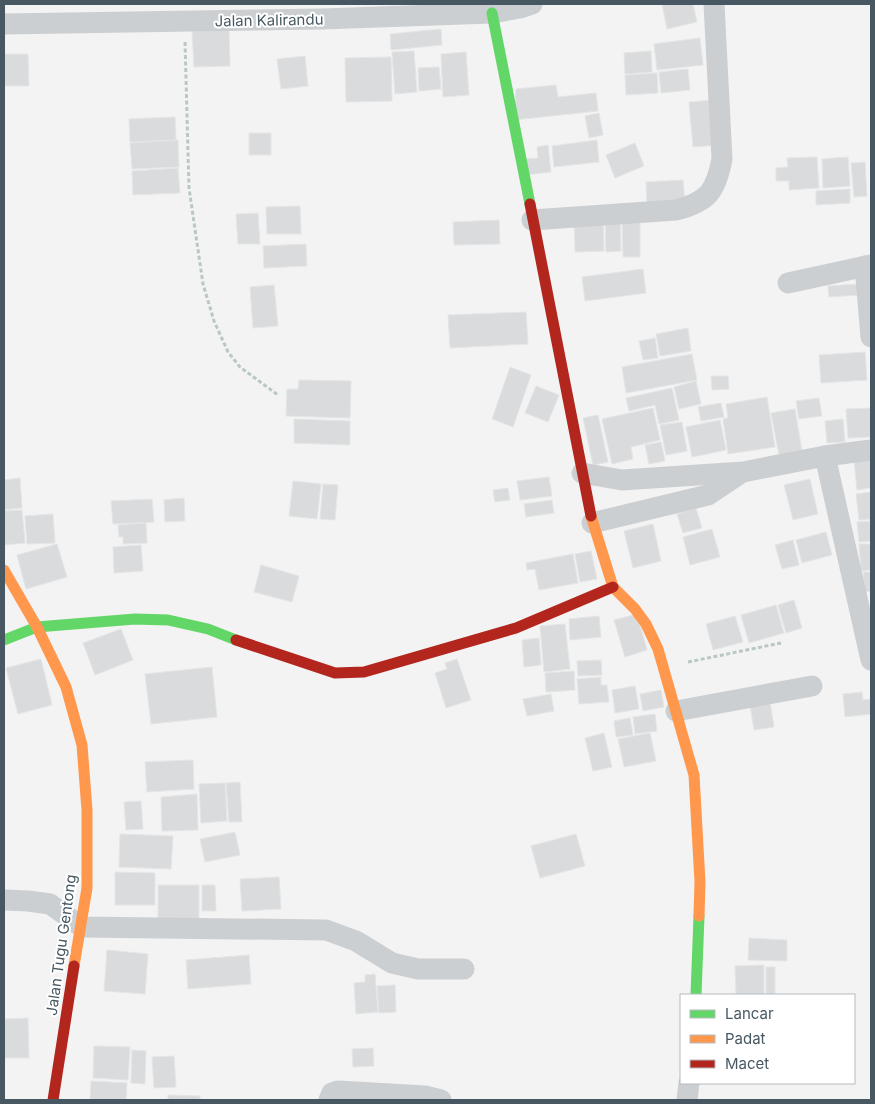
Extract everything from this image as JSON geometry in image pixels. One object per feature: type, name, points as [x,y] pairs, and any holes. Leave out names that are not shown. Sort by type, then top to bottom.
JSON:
[{"type":"street","name":"Jalan Kalirandu","points":[[4,24],[184,22],[492,13],[532,4]]},
{"type":"street","points":[[532,220],[676,210],[694,205],[709,195],[719,178],[722,159],[714,4]]},
{"type":"street","points":[[492,13],[592,523],[613,587],[636,608],[658,649],[694,775],[700,882],[696,994]]},
{"type":"street","points":[[788,283],[868,266],[871,337]]},
{"type":"street","points":[[582,473],[622,480],[743,472],[825,456],[871,450]]},
{"type":"street","points":[[825,456],[871,660]]},
{"type":"street","points":[[592,523],[708,495],[743,472]]},
{"type":"street","name":"Jalan Tugu Gentong","points":[[4,570],[37,627],[66,687],[82,745],[87,810],[87,888],[53,1100]]},
{"type":"street","points":[[4,640],[37,627],[134,619],[168,620],[208,629],[335,674],[349,674],[364,672],[516,628],[613,587]]},
{"type":"street","points":[[676,711],[812,686]]},
{"type":"street","points":[[4,900],[50,904],[82,927],[326,930],[356,941],[392,963],[418,969],[464,969]]},
{"type":"street","points":[[687,1100],[690,1084]]},
{"type":"street","points":[[329,1100],[332,1092],[338,1090],[425,1096],[441,1100]]},
{"type":"path","points":[[184,22],[189,188],[203,284],[214,321],[228,352],[240,367],[278,394]]},
{"type":"path","points":[[663,666],[781,643]]},
{"type":"building","points":[[662,4],[693,4],[697,22],[667,29]]},
{"type":"building","points":[[441,29],[442,45],[391,50],[390,34]]},
{"type":"building","points":[[229,30],[230,66],[194,67],[192,31]]},
{"type":"building","points":[[700,38],[703,65],[657,70],[654,44]]},
{"type":"building","points":[[414,51],[417,92],[395,94],[392,52]]},
{"type":"building","points":[[651,51],[652,72],[625,74],[624,53]]},
{"type":"building","points":[[466,52],[469,95],[443,97],[441,54]]},
{"type":"building","points":[[4,54],[28,54],[29,86],[4,86]]},
{"type":"building","points":[[305,56],[308,86],[281,89],[277,59]]},
{"type":"building","points":[[391,57],[392,101],[346,102],[345,58]]},
{"type":"building","points":[[439,67],[441,89],[419,91],[418,68]]},
{"type":"building","points":[[688,69],[690,90],[661,93],[659,72]]},
{"type":"building","points":[[657,73],[658,93],[626,95],[625,75]]},
{"type":"building","points":[[556,85],[558,97],[596,93],[598,111],[514,120],[516,89]]},
{"type":"building","points":[[713,100],[717,145],[693,147],[689,102]]},
{"type":"building","points":[[599,113],[603,135],[589,138],[585,116]]},
{"type":"building","points":[[175,117],[176,140],[130,142],[129,119]]},
{"type":"building","points":[[249,133],[271,133],[271,155],[249,155]]},
{"type":"building","points":[[178,140],[179,167],[132,169],[130,143]]},
{"type":"building","points":[[597,140],[599,162],[554,167],[552,146]]},
{"type":"building","points":[[635,143],[644,166],[615,178],[606,155]]},
{"type":"building","points":[[548,145],[551,172],[525,175],[523,159],[538,158],[537,147]]},
{"type":"building","points":[[817,157],[819,188],[789,190],[789,181],[776,181],[776,168],[788,167],[787,158]]},
{"type":"building","points":[[848,157],[850,186],[823,188],[822,159]]},
{"type":"building","points":[[865,162],[867,196],[854,197],[851,163]]},
{"type":"building","points":[[178,168],[180,193],[133,195],[132,171]]},
{"type":"building","points":[[683,180],[685,204],[647,206],[646,182]]},
{"type":"building","points":[[850,189],[850,203],[816,205],[816,191]]},
{"type":"building","points":[[300,206],[301,234],[267,234],[266,207]]},
{"type":"building","points":[[258,213],[260,244],[238,244],[236,214]]},
{"type":"building","points":[[640,217],[640,257],[623,257],[622,218]]},
{"type":"building","points":[[603,218],[604,251],[575,252],[574,219]]},
{"type":"building","points":[[605,218],[620,218],[621,251],[606,252]]},
{"type":"building","points":[[499,220],[500,244],[454,245],[453,222]]},
{"type":"building","points":[[306,244],[307,266],[264,268],[263,246]]},
{"type":"building","points":[[643,269],[646,293],[585,301],[582,277]]},
{"type":"building","points":[[858,284],[859,295],[829,297],[828,286]]},
{"type":"building","points":[[274,285],[278,326],[253,328],[250,287]]},
{"type":"building","points":[[526,312],[528,344],[450,348],[448,315]]},
{"type":"building","points":[[688,328],[691,351],[660,356],[656,334]]},
{"type":"building","points":[[655,338],[658,358],[643,360],[639,341]]},
{"type":"building","points":[[865,352],[867,380],[821,383],[819,355]]},
{"type":"building","points":[[692,354],[697,380],[626,393],[622,367]]},
{"type":"building","points":[[510,367],[531,375],[513,427],[492,419]]},
{"type":"building","points":[[711,376],[728,376],[729,389],[712,390]]},
{"type":"building","points":[[299,380],[351,381],[350,418],[286,416],[287,389],[298,389]]},
{"type":"building","points":[[696,381],[701,404],[679,409],[674,387]]},
{"type":"building","points":[[536,386],[559,395],[548,422],[525,413]]},
{"type":"building","points":[[672,388],[679,420],[659,424],[655,405],[629,411],[626,398]]},
{"type":"building","points":[[767,397],[775,447],[728,454],[723,419],[728,418],[726,404]]},
{"type":"building","points":[[819,398],[822,416],[799,419],[796,401]]},
{"type":"building","points":[[721,403],[724,417],[701,421],[698,407]]},
{"type":"building","points":[[653,408],[660,440],[631,447],[633,459],[612,464],[602,419]]},
{"type":"building","points":[[871,408],[871,437],[848,438],[846,409]]},
{"type":"building","points":[[795,409],[802,451],[779,455],[771,413]]},
{"type":"building","points":[[598,415],[608,462],[593,465],[583,418]]},
{"type":"building","points":[[294,419],[350,421],[350,445],[294,443]]},
{"type":"building","points":[[843,419],[845,442],[827,443],[825,421]]},
{"type":"building","points":[[720,420],[726,450],[692,457],[686,427]]},
{"type":"building","points":[[682,422],[687,451],[666,455],[660,425]]},
{"type":"building","points":[[661,442],[665,461],[649,464],[645,445]]},
{"type":"building","points":[[871,459],[871,488],[857,490],[854,460]]},
{"type":"building","points":[[549,477],[552,496],[520,500],[517,481]]},
{"type":"building","points":[[20,478],[22,508],[4,510],[4,480]]},
{"type":"building","points":[[810,479],[818,514],[793,520],[784,485]]},
{"type":"building","points":[[293,481],[321,484],[317,519],[289,516]]},
{"type":"building","points":[[323,484],[338,485],[335,520],[320,519]]},
{"type":"building","points":[[508,488],[510,500],[495,502],[493,490]]},
{"type":"building","points":[[871,492],[871,519],[859,520],[856,494]]},
{"type":"building","points":[[184,498],[185,521],[165,522],[164,500]]},
{"type":"building","points":[[152,499],[154,522],[113,524],[111,501]]},
{"type":"building","points":[[552,500],[554,513],[526,517],[524,504]]},
{"type":"building","points":[[696,508],[702,528],[683,533],[677,514]]},
{"type":"building","points":[[22,510],[25,543],[4,545],[4,511]]},
{"type":"building","points":[[53,514],[55,543],[27,544],[25,516]]},
{"type":"building","points":[[871,521],[871,541],[859,542],[857,522]]},
{"type":"building","points":[[146,523],[147,543],[123,544],[123,537],[119,537],[118,525]]},
{"type":"building","points":[[653,524],[661,561],[633,568],[624,531]]},
{"type":"building","points":[[712,529],[720,557],[690,565],[683,537]]},
{"type":"building","points":[[826,532],[832,555],[802,563],[796,540]]},
{"type":"building","points":[[793,540],[799,565],[782,569],[775,545]]},
{"type":"building","points":[[57,544],[67,577],[26,589],[17,555]]},
{"type":"building","points":[[859,544],[871,544],[871,570],[861,571]]},
{"type":"building","points":[[141,545],[143,571],[114,573],[113,547]]},
{"type":"building","points":[[591,551],[597,579],[580,582],[575,554]]},
{"type":"building","points":[[573,554],[578,583],[539,590],[535,569],[527,570],[526,563]]},
{"type":"building","points":[[261,565],[299,576],[292,602],[254,592]]},
{"type":"building","points":[[863,572],[871,572],[871,591],[865,592]]},
{"type":"building","points":[[794,600],[802,628],[786,633],[778,605]]},
{"type":"building","points":[[776,605],[784,633],[749,643],[741,615]]},
{"type":"building","points":[[637,614],[647,650],[625,657],[614,620]]},
{"type":"building","points":[[599,616],[601,637],[570,640],[569,619]]},
{"type":"building","points":[[735,616],[743,642],[713,650],[706,624]]},
{"type":"building","points":[[565,624],[570,669],[544,672],[540,626]]},
{"type":"building","points":[[121,629],[133,660],[95,675],[83,643]]},
{"type":"building","points":[[539,638],[541,665],[524,667],[522,640]]},
{"type":"building","points":[[41,659],[52,705],[18,714],[6,668]]},
{"type":"building","points":[[457,659],[471,700],[446,708],[435,673],[447,669],[445,663]]},
{"type":"building","points":[[601,660],[602,675],[578,676],[577,661]]},
{"type":"building","points":[[212,667],[217,717],[151,724],[145,674]]},
{"type":"building","points":[[574,671],[575,690],[546,692],[545,673]]},
{"type":"building","points":[[601,677],[601,685],[607,685],[609,702],[579,704],[577,679]]},
{"type":"building","points":[[635,686],[639,709],[615,713],[612,690]]},
{"type":"building","points":[[661,690],[664,707],[643,711],[640,694]]},
{"type":"building","points":[[862,692],[863,700],[871,699],[871,714],[845,717],[843,694]]},
{"type":"building","points":[[551,694],[554,711],[527,716],[523,699]]},
{"type":"building","points":[[770,702],[774,727],[754,730],[750,705]]},
{"type":"building","points":[[655,714],[657,731],[635,734],[633,717]]},
{"type":"building","points":[[630,718],[633,735],[616,737],[614,721]]},
{"type":"building","points":[[604,733],[612,767],[593,771],[585,738]]},
{"type":"building","points":[[650,733],[656,761],[624,767],[618,739]]},
{"type":"building","points":[[193,760],[194,789],[147,792],[145,762]]},
{"type":"building","points":[[240,782],[242,822],[229,822],[226,783]]},
{"type":"building","points":[[225,783],[227,821],[201,823],[199,784]]},
{"type":"building","points":[[197,794],[198,830],[162,831],[161,797]]},
{"type":"building","points":[[141,801],[143,829],[126,830],[124,802]]},
{"type":"building","points":[[235,832],[240,855],[205,862],[200,839]]},
{"type":"building","points":[[120,834],[173,836],[171,869],[119,867]]},
{"type":"building","points":[[576,834],[585,866],[540,878],[531,846]]},
{"type":"building","points":[[115,872],[155,873],[155,905],[115,905]]},
{"type":"building","points":[[279,877],[281,909],[242,911],[240,879]]},
{"type":"building","points":[[158,885],[199,885],[199,921],[158,921]]},
{"type":"building","points":[[202,885],[215,885],[216,911],[202,911]]},
{"type":"building","points":[[749,938],[787,940],[787,961],[748,960]]},
{"type":"building","points":[[107,950],[148,954],[145,994],[104,991]]},
{"type":"building","points":[[249,955],[251,984],[188,989],[186,960]]},
{"type":"building","points":[[764,965],[764,994],[736,994],[735,966]]},
{"type":"building","points":[[766,967],[775,967],[775,994],[766,994]]},
{"type":"building","points":[[375,974],[378,1012],[356,1014],[354,983],[365,982],[365,975]]},
{"type":"building","points":[[395,985],[396,1012],[379,1013],[377,986]]},
{"type":"building","points":[[28,1018],[29,1058],[4,1058],[4,1019]]},
{"type":"building","points":[[94,1046],[130,1047],[128,1080],[93,1078]]},
{"type":"building","points":[[373,1048],[374,1066],[353,1067],[352,1049]]},
{"type":"building","points":[[132,1050],[146,1051],[145,1084],[131,1083]]},
{"type":"building","points":[[174,1056],[176,1087],[154,1088],[152,1057]]},
{"type":"building","points":[[91,1081],[127,1083],[126,1100],[90,1100]]},
{"type":"building","points":[[168,1095],[200,1096],[200,1100],[168,1100]]},
{"type":"traffic: fast","points":[[492,13],[530,204]]},
{"type":"traffic: fast","points":[[4,640],[37,627],[135,619],[168,620],[208,629],[236,640]]},
{"type":"traffic: fast","points":[[696,994],[699,916]]},
{"type":"traffic: slow","points":[[591,516],[613,587],[635,609],[646,624],[658,649],[694,775],[700,882],[699,916]]},
{"type":"traffic: slow","points":[[4,570],[37,627],[66,687],[82,745],[87,810],[87,888],[74,966]]},
{"type":"traffic: jam","points":[[530,204],[591,516]]},
{"type":"traffic: jam","points":[[236,640],[335,673],[364,672],[516,628],[613,587]]},
{"type":"traffic: jam","points":[[53,1100],[74,966]]}]
